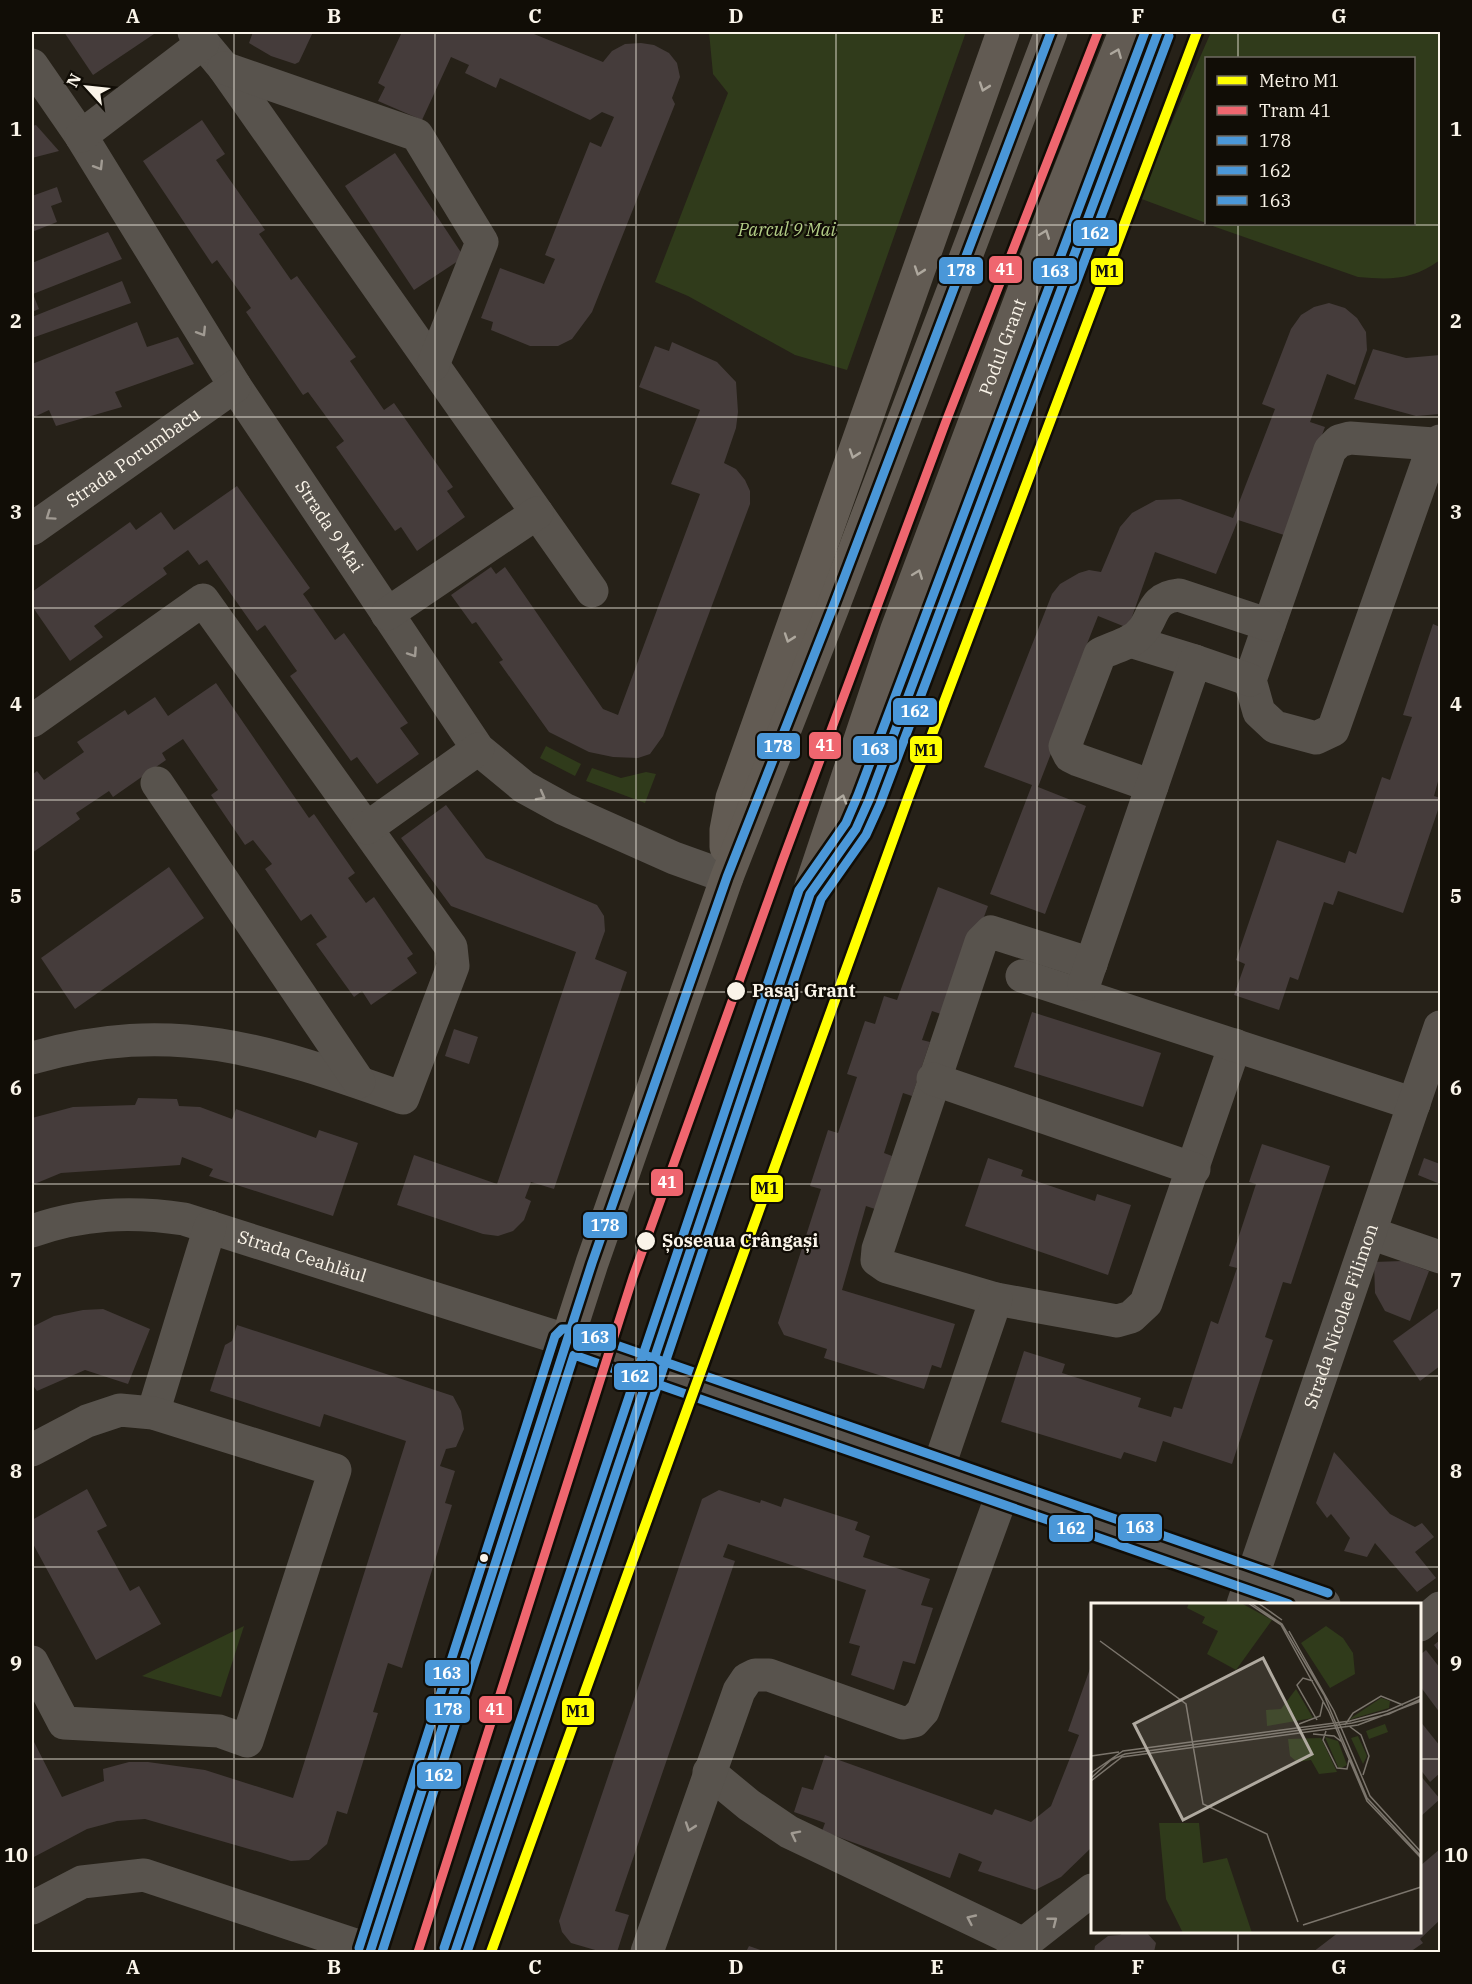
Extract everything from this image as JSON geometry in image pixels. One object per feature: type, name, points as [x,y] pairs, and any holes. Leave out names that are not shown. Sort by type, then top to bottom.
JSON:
[{"type":"main road","points":[[727,877],[726,830],[732,798],[1003,32]]},
{"type":"main road","points":[[370,1951],[566,1340],[727,877],[833,607],[1051,32]]},
{"type":"main road","name":"Podul Grant","points":[[455,1953],[897,629],[1053,213],[1125,32]]},
{"type":"main road","points":[[810,894],[856,829],[869,800],[1158,32]]},
{"type":"street","points":[[81,136],[199,37],[224,68],[592,591]]},
{"type":"street","name":"Strada 9 Mai","points":[[32,65],[81,136],[235,386],[478,750],[524,787],[564,809],[674,858],[727,877]]},
{"type":"street","points":[[224,68],[417,135],[482,242],[433,365]]},
{"type":"street","name":"Strada Porumbacu","points":[[32,529],[235,386]]},
{"type":"street","points":[[1350,438],[1437,442],[1334,730],[1316,738],[1275,727],[1259,712],[1250,680],[1269,625],[1330,450],[1339,441],[1350,438]]},
{"type":"street","points":[[387,614],[537,513]]},
{"type":"street","points":[[1152,786],[1078,760],[1070,756],[1065,746],[1100,654],[1131,641],[1146,627],[1157,603],[1165,596],[1179,595],[1269,625]]},
{"type":"street","points":[[32,721],[203,600],[451,947],[453,966],[403,1098],[275,1055],[206,1041],[170,1039],[103,1043],[64,1049],[32,1058]]},
{"type":"street","points":[[1131,641],[1250,680]]},
{"type":"street","points":[[1081,995],[1195,661]]},
{"type":"street","points":[[367,828],[478,750]]},
{"type":"street","points":[[157,783],[359,1082]]},
{"type":"street","points":[[1091,964],[991,932],[981,942],[933,1079],[878,1249],[877,1260],[887,1267],[996,1299],[1117,1321],[1131,1317],[1146,1303],[1235,1045]]},
{"type":"street","points":[[1022,976],[1414,1104]]},
{"type":"street","name":"Strada Nicolae Filimon","points":[[1247,1592],[1440,1027]]},
{"type":"street","points":[[933,1079],[1194,1169]]},
{"type":"street","name":"Strada Ceahlăul","points":[[32,1231],[80,1217],[130,1213],[184,1219],[649,1368]]},
{"type":"street","points":[[153,1413],[210,1227]]},
{"type":"street","points":[[1370,1233],[1440,1257]]},
{"type":"street","points":[[938,1469],[996,1299]]},
{"type":"street","points":[[649,1368],[1003,1492],[1247,1592],[1312,1603]]},
{"type":"street","points":[[32,1450],[87,1421],[120,1410],[153,1413],[335,1470],[247,1741],[219,1731],[64,1724],[32,1662]]},
{"type":"street","points":[[647,1953],[709,1772],[739,1691],[747,1679],[755,1675],[768,1675],[903,1723],[914,1721],[924,1711],[1003,1492]]},
{"type":"street","points":[[1421,1623],[1440,1608]]},
{"type":"street","points":[[709,1772],[749,1805],[789,1832],[1019,1948],[1091,1891]]},
{"type":"street","points":[[32,1908],[82,1882],[144,1875],[370,1951]]},
{"type":"green space","name":"Parcul 9 Mai","points":[[709,32],[966,32],[847,370],[795,355],[688,296],[655,282],[728,93],[713,74]]},
{"type":"green space","points":[[1211,32],[1440,32],[1440,260],[1430,267],[1401,277],[1358,277],[1210,225],[1415,225],[1415,57],[1205,57],[1205,223],[1139,198]]},
{"type":"green space","points":[[546,746],[581,764],[575,776],[540,758]]},
{"type":"green space","points":[[592,768],[621,778],[646,772],[656,774],[645,803],[586,781]]},
{"type":"green space","points":[[244,1626],[221,1697],[142,1676]]},
{"type":"building","points":[[64,32],[153,32],[154,34],[93,75]]},
{"type":"building","points":[[253,32],[313,32],[299,62],[295,64],[271,56],[249,43]]},
{"type":"building","points":[[402,32],[529,32],[603,62],[612,51],[625,44],[641,43],[654,45],[669,53],[677,63],[680,77],[672,98],[675,104],[592,312],[572,339],[558,346],[530,346],[491,330],[493,322],[481,318],[500,268],[544,284],[555,259],[545,255],[590,142],[601,147],[614,117],[602,112],[590,120],[500,78],[496,88],[465,73],[469,65],[451,57],[422,120],[378,101],[385,87],[378,83]]},
{"type":"building","points":[[202,120],[225,154],[216,160],[265,230],[259,234],[291,280],[297,276],[356,357],[350,361],[384,410],[394,403],[453,487],[447,491],[465,517],[417,551],[401,527],[395,531],[336,447],[344,441],[308,392],[303,395],[246,312],[251,308],[217,260],[212,264],[143,161]]},
{"type":"building","points":[[36,125],[59,151],[32,158],[32,126]]},
{"type":"building","points":[[395,153],[464,257],[414,290],[345,186]]},
{"type":"building","points":[[57,187],[62,202],[51,206],[57,222],[32,232],[32,196]]},
{"type":"building","points":[[108,232],[122,259],[33,294],[39,309],[32,312],[32,263]]},
{"type":"building","points":[[122,281],[131,303],[32,338],[32,317]]},
{"type":"building","points":[[1329,303],[1345,308],[1357,318],[1366,332],[1367,350],[1355,385],[1327,374],[1310,422],[1325,427],[1284,535],[1238,520],[1216,574],[1155,552],[1128,628],[1098,616],[1074,677],[1080,679],[1038,787],[1086,806],[1045,914],[990,894],[1032,785],[984,767],[1052,594],[1060,584],[1079,573],[1089,570],[1101,572],[1120,527],[1132,513],[1156,500],[1180,499],[1233,518],[1275,409],[1262,404],[1291,329],[1301,315],[1314,307]]},
{"type":"building","points":[[137,322],[147,347],[178,337],[194,364],[115,392],[122,407],[56,426],[49,410],[32,418],[32,364]]},
{"type":"building","points":[[672,342],[717,362],[736,382],[738,412],[736,428],[724,463],[736,469],[745,480],[750,491],[750,504],[663,736],[650,754],[638,758],[613,757],[589,752],[549,732],[499,662],[503,660],[476,622],[472,624],[451,595],[491,567],[496,574],[505,567],[603,709],[618,715],[700,494],[671,484],[700,410],[639,387],[655,346],[669,351]]},
{"type":"building","points":[[1373,349],[1406,358],[1440,355],[1440,414],[1416,416],[1354,399]]},
{"type":"building","points":[[237,486],[310,588],[303,594],[335,640],[344,633],[408,723],[400,728],[419,754],[377,784],[357,757],[351,761],[290,676],[297,671],[265,625],[257,631],[207,560],[199,565],[188,550],[163,568],[167,574],[94,626],[103,637],[70,661],[32,606],[32,592],[130,522],[136,530],[161,512],[174,530]]},
{"type":"building","points":[[1433,624],[1440,627],[1440,774],[1434,796],[1440,798],[1440,804],[1403,913],[1338,891],[1333,905],[1324,902],[1298,980],[1290,977],[1279,1010],[1234,995],[1245,964],[1236,960],[1277,840],[1345,863],[1349,851],[1356,854],[1382,777],[1390,780],[1412,717],[1403,715]]},
{"type":"building","points":[[216,683],[309,818],[314,814],[355,873],[348,878],[366,903],[374,897],[413,954],[407,958],[417,973],[371,1005],[362,991],[354,997],[316,944],[327,937],[311,914],[301,921],[265,869],[272,864],[253,840],[245,845],[211,795],[218,790],[183,739],[162,753],[166,760],[113,797],[109,791],[76,813],[80,819],[32,853],[32,775],[37,771],[44,780],[84,752],[77,742],[125,710],[128,715],[155,697],[168,716]]},
{"type":"building","points":[[446,805],[486,858],[597,905],[604,916],[605,931],[595,959],[627,972],[554,1189],[531,1182],[525,1198],[531,1201],[524,1220],[513,1231],[498,1236],[483,1234],[397,1205],[414,1155],[497,1184],[576,952],[451,906],[401,838]]},
{"type":"building","points":[[169,867],[204,918],[75,1009],[41,958]]},
{"type":"building","points":[[938,887],[988,906],[947,1016],[932,1011],[922,1040],[930,1042],[912,1096],[903,1093],[884,1153],[892,1156],[875,1209],[866,1206],[842,1290],[955,1324],[941,1368],[932,1365],[924,1389],[824,1358],[827,1349],[784,1335],[778,1323],[821,1189],[810,1186],[828,1130],[838,1133],[857,1077],[847,1074],[865,1021],[875,1024],[884,996],[897,1000]]},
{"type":"building","points":[[1032,1012],[1161,1053],[1143,1107],[1014,1067]]},
{"type":"building","points":[[454,1029],[478,1037],[469,1064],[445,1056]]},
{"type":"building","points":[[138,1098],[177,1099],[179,1106],[200,1107],[232,1119],[236,1109],[316,1138],[319,1130],[358,1143],[333,1216],[209,1176],[213,1169],[182,1157],[180,1165],[61,1173],[32,1185],[32,1118],[73,1107],[135,1105]]},
{"type":"building","points":[[1262,1144],[1330,1166],[1291,1284],[1283,1282],[1265,1337],[1273,1340],[1232,1464],[1163,1441],[1156,1462],[1124,1452],[1121,1459],[1001,1422],[1024,1351],[1065,1364],[1062,1373],[1141,1398],[1138,1407],[1171,1417],[1174,1407],[1182,1409],[1211,1321],[1218,1324],[1237,1268],[1229,1266],[1256,1184],[1249,1182]]},
{"type":"building","points":[[988,1158],[1023,1170],[1021,1176],[1095,1201],[1097,1194],[1131,1205],[1108,1275],[965,1226]]},
{"type":"building","points":[[1424,1158],[1440,1164],[1440,1184],[1418,1175]]},
{"type":"building","points":[[1402,1261],[1429,1271],[1410,1321],[1385,1311],[1375,1293],[1374,1262]]},
{"type":"building","points":[[1440,1307],[1440,1366],[1420,1381],[1393,1341]]},
{"type":"building","points":[[103,1309],[150,1329],[128,1384],[85,1370],[37,1391],[32,1384],[32,1327],[54,1316],[83,1310]]},
{"type":"building","points":[[237,1325],[453,1396],[461,1411],[464,1429],[456,1447],[446,1449],[440,1466],[455,1471],[445,1503],[452,1505],[402,1668],[388,1663],[373,1712],[378,1713],[347,1814],[337,1811],[327,1844],[309,1860],[291,1861],[145,1819],[117,1821],[87,1829],[32,1858],[32,1738],[62,1797],[104,1781],[103,1769],[129,1762],[148,1762],[205,1770],[293,1798],[406,1441],[324,1414],[320,1427],[210,1391],[225,1345],[232,1341]]},
{"type":"building","points":[[1334,1452],[1390,1514],[1415,1527],[1422,1523],[1434,1537],[1415,1552],[1436,1578],[1417,1592],[1375,1543],[1367,1557],[1344,1551],[1350,1538],[1331,1514],[1327,1518],[1316,1503]]},
{"type":"building","points":[[87,1489],[107,1526],[97,1531],[130,1591],[139,1586],[161,1624],[96,1660],[32,1542],[32,1520]]},
{"type":"building","points":[[719,1490],[781,1507],[784,1498],[858,1522],[855,1530],[870,1536],[863,1557],[930,1579],[921,1605],[933,1608],[915,1664],[903,1661],[894,1690],[851,1675],[860,1646],[849,1643],[866,1590],[728,1544],[723,1557],[735,1561],[615,1911],[629,1915],[617,1952],[602,1952],[571,1943],[562,1932],[559,1921],[702,1499]]},
{"type":"building","points":[[1440,1640],[1440,1653],[1434,1645]]},
{"type":"building","points":[[1426,1650],[1440,1668],[1440,1713],[1421,1687],[1421,1654]]},
{"type":"building","points":[[1091,1666],[1091,1848],[1061,1877],[1035,1890],[978,1871],[982,1862],[959,1853],[950,1878],[822,1831],[825,1823],[794,1812],[802,1787],[813,1790],[825,1755],[992,1815],[995,1809],[1031,1822],[1051,1806],[1079,1735],[1068,1731]]},
{"type":"building","points":[[1421,1722],[1440,1746],[1440,1773],[1430,1782],[1421,1770]]},
{"type":"building","points":[[1421,1776],[1440,1799],[1421,1816]]},
{"type":"building","points":[[1440,1849],[1440,1920],[1420,1939],[1423,1943],[1410,1952],[1313,1952],[1338,1933],[1421,1933],[1421,1865]]},
{"type":"building","points":[[1147,1933],[1156,1943],[1154,1952],[1094,1952],[1095,1946],[1108,1936]]},
{"type":"building","points":[[749,1946],[766,1952],[746,1952]]},
{"type":"metro line","name":"M1","points":[[491,1952],[908,798],[1197,32]]},
{"type":"tram line","name":"41","points":[[418,1952],[633,1277],[782,862],[945,424],[1098,32]]},
{"type":"transit line","name":"178","points":[[370,1952],[592,1263],[727,877],[833,607],[1051,32]]},
{"type":"transit line","name":"163","points":[[444,1948],[799,890],[846,823],[858,795],[1145,32]]},
{"type":"transit line","name":"178","points":[[455,1952],[810,894],[856,829],[869,800],[1158,32]]},
{"type":"transit line","name":"162","points":[[467,1952],[821,899],[866,835],[880,804],[1169,36]]},
{"type":"transit line","name":"163","points":[[359,1948],[555,1336],[562,1329],[570,1329],[1328,1593]]},
{"type":"transit line","name":"162","points":[[382,1952],[574,1355],[1286,1603]]},
{"type":"place","name":"Pasaj Grant","points":[[736,991]]},
{"type":"place","name":"Șoseaua Crângași","points":[[646,1241]]}]
